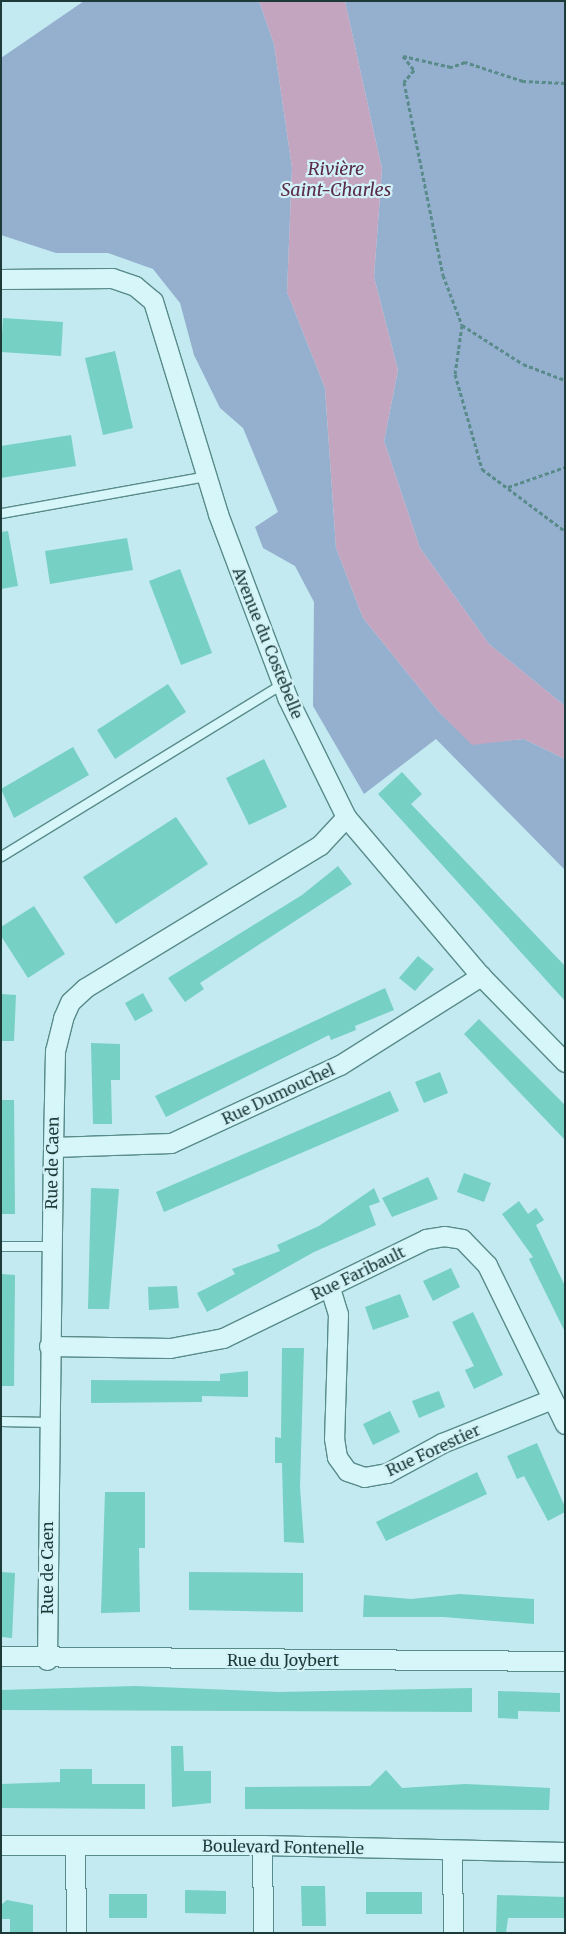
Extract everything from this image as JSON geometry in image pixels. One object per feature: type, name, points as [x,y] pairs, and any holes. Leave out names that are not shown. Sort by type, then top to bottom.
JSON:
[{"type":"street","name":"Avenue du Costebelle","points":[[1,279],[112,278],[135,286],[153,302],[207,476],[282,684],[346,817],[481,976],[565,1062]]},
{"type":"street","name":"Rue de Caen","points":[[47,1660],[48,1422],[55,1051],[70,1002],[320,845],[346,817]]},
{"type":"street","name":"Rue Dumouchel","points":[[53,1147],[171,1143],[340,1065],[481,976]]},
{"type":"street","name":"Rue Faribault","points":[[49,1346],[170,1348],[223,1338],[330,1288],[426,1239],[444,1236],[462,1239],[487,1265],[565,1424]]},
{"type":"street","name":"Rue Forestier","points":[[330,1288],[338,1314],[334,1438],[337,1457],[347,1471],[364,1477],[387,1473],[442,1443],[552,1399]]},
{"type":"street","name":"Rue du Joybert","points":[[1,1656],[47,1660],[565,1661]]},
{"type":"street","name":"Boulevard Fontenelle","points":[[1,1845],[75,1847],[262,1844],[452,1851],[565,1852]]},
{"type":"street","points":[[262,1844],[263,1933]]},
{"type":"street","points":[[75,1847],[76,1933]]},
{"type":"street","points":[[452,1851],[452,1933]]},
{"type":"lane","points":[[1,512],[207,476]]},
{"type":"lane","points":[[1,856],[282,684]]},
{"type":"lane","points":[[1,1246],[51,1246]]},
{"type":"lane","points":[[1,1421],[48,1422]]},
{"type":"path","points":[[565,83],[523,81],[465,62],[451,67],[403,56],[414,70],[404,82],[443,275],[462,325],[455,374],[482,469],[565,531]]},
{"type":"path","points":[[462,325],[523,364],[565,380]]},
{"type":"path","points":[[507,487],[565,466]]},
{"type":"shaded area","points":[[84,1],[259,1],[274,44],[292,168],[287,292],[325,388],[336,548],[363,618],[438,711],[472,744],[524,739],[565,759],[565,870],[436,739],[364,794],[313,706],[314,602],[295,566],[263,548],[255,527],[278,512],[243,428],[220,408],[194,355],[180,303],[153,269],[108,253],[56,253],[1,235],[1,58]]},
{"type":"shaded area","points":[[345,1],[565,1],[565,706],[489,644],[420,548],[384,441],[398,370],[374,277],[382,169]]},
{"type":"water","name":"Rivière Saint-Charles","points":[[259,1],[345,1],[382,169],[374,277],[398,370],[384,441],[420,548],[489,644],[565,706],[565,759],[524,739],[472,745],[438,711],[363,618],[336,548],[325,388],[287,292],[292,168],[274,44]]},
{"type":"building","points":[[3,318],[63,322],[61,356],[1,352]]},
{"type":"building","points":[[115,351],[133,428],[103,435],[85,358]]},
{"type":"building","points":[[71,435],[76,466],[1,478],[1,446]]},
{"type":"building","points":[[8,531],[18,586],[1,589],[1,532]]},
{"type":"building","points":[[127,538],[133,570],[50,584],[45,551]]},
{"type":"building","points":[[180,569],[212,653],[181,665],[149,581]]},
{"type":"building","points":[[168,684],[186,712],[115,759],[97,730]]},
{"type":"building","points":[[73,747],[89,775],[14,818],[1,789]]},
{"type":"building","points":[[264,759],[287,807],[249,825],[226,778]]},
{"type":"building","points":[[402,772],[422,794],[411,804],[565,966],[565,1001],[378,794]]},
{"type":"building","points":[[176,817],[208,864],[116,924],[83,877]]},
{"type":"building","points":[[338,866],[352,884],[200,983],[204,989],[185,1002],[168,978],[302,895]]},
{"type":"building","points":[[34,906],[65,954],[28,978],[1,936],[1,927]]},
{"type":"building","points":[[418,956],[434,969],[415,991],[399,978]]},
{"type":"building","points":[[385,988],[394,1010],[355,1026],[356,1030],[331,1040],[329,1035],[166,1117],[155,1096]]},
{"type":"building","points":[[143,993],[153,1011],[135,1021],[125,1003]]},
{"type":"building","points":[[1,994],[16,995],[14,1041],[1,1041]]},
{"type":"building","points":[[479,1019],[565,1105],[565,1140],[464,1034]]},
{"type":"building","points":[[91,1043],[120,1044],[120,1080],[111,1080],[112,1124],[93,1124]]},
{"type":"building","points":[[440,1072],[448,1093],[424,1103],[415,1082]]},
{"type":"building","points":[[390,1091],[399,1111],[164,1212],[156,1192]]},
{"type":"building","points":[[1,1100],[14,1100],[15,1214],[1,1214]]},
{"type":"building","points":[[464,1173],[491,1183],[484,1202],[457,1192]]},
{"type":"building","points":[[428,1177],[438,1199],[392,1217],[382,1198]]},
{"type":"building","points":[[91,1188],[119,1189],[109,1309],[88,1309]]},
{"type":"building","points":[[374,1188],[380,1202],[369,1206],[376,1225],[314,1252],[207,1312],[197,1293],[235,1274],[232,1269],[280,1251],[277,1245],[319,1226]]},
{"type":"building","points":[[519,1201],[528,1214],[536,1208],[544,1220],[536,1225],[565,1286],[565,1332],[529,1259],[533,1257],[502,1214]]},
{"type":"building","points":[[451,1268],[460,1287],[433,1301],[423,1281]]},
{"type":"building","points":[[1,1274],[15,1275],[14,1386],[1,1386]]},
{"type":"building","points":[[177,1286],[179,1308],[149,1310],[148,1287]]},
{"type":"building","points":[[400,1294],[409,1317],[373,1330],[365,1307]]},
{"type":"building","points":[[473,1312],[503,1375],[474,1389],[465,1370],[474,1366],[452,1322]]},
{"type":"building","points":[[282,1348],[304,1348],[300,1487],[304,1543],[284,1542],[282,1463],[275,1463],[275,1437],[281,1438]]},
{"type":"building","points":[[248,1371],[248,1397],[202,1396],[202,1402],[91,1403],[91,1380],[220,1381],[220,1374]]},
{"type":"building","points":[[439,1391],[445,1407],[419,1418],[412,1401]]},
{"type":"building","points":[[390,1411],[400,1432],[373,1445],[363,1424]]},
{"type":"building","points":[[537,1443],[565,1507],[565,1512],[548,1521],[524,1476],[517,1479],[507,1456]]},
{"type":"building","points":[[477,1472],[487,1494],[386,1541],[376,1522]]},
{"type":"building","points":[[105,1492],[145,1492],[145,1548],[139,1548],[140,1612],[101,1613]]},
{"type":"building","points":[[1,1572],[15,1573],[12,1638],[1,1637]]},
{"type":"building","points":[[189,1572],[303,1573],[303,1612],[189,1610]]},
{"type":"building","points":[[460,1594],[534,1599],[534,1624],[443,1617],[363,1617],[364,1595],[411,1599]]},
{"type":"building","points":[[135,1686],[279,1692],[472,1688],[472,1712],[1,1710],[1,1690]]},
{"type":"building","points":[[498,1691],[560,1693],[560,1712],[518,1711],[518,1719],[498,1718]]},
{"type":"building","points":[[171,1746],[183,1746],[184,1771],[211,1771],[211,1803],[172,1807]]},
{"type":"building","points":[[60,1769],[92,1769],[92,1784],[145,1784],[145,1809],[1,1808],[1,1784],[60,1782]]},
{"type":"building","points":[[386,1770],[402,1788],[465,1784],[550,1788],[549,1810],[245,1809],[245,1787],[370,1786]]},
{"type":"building","points":[[301,1886],[325,1886],[326,1926],[302,1926]]},
{"type":"building","points":[[185,1890],[226,1891],[226,1914],[185,1913]]},
{"type":"building","points":[[366,1892],[422,1892],[422,1914],[366,1914]]},
{"type":"building","points":[[109,1894],[147,1894],[147,1918],[109,1918]]},
{"type":"building","points":[[497,1895],[565,1897],[565,1918],[508,1918],[506,1933],[496,1933]]},
{"type":"building","points":[[7,1900],[33,1905],[33,1933],[10,1933],[10,1919],[1,1919],[1,1905]]}]
